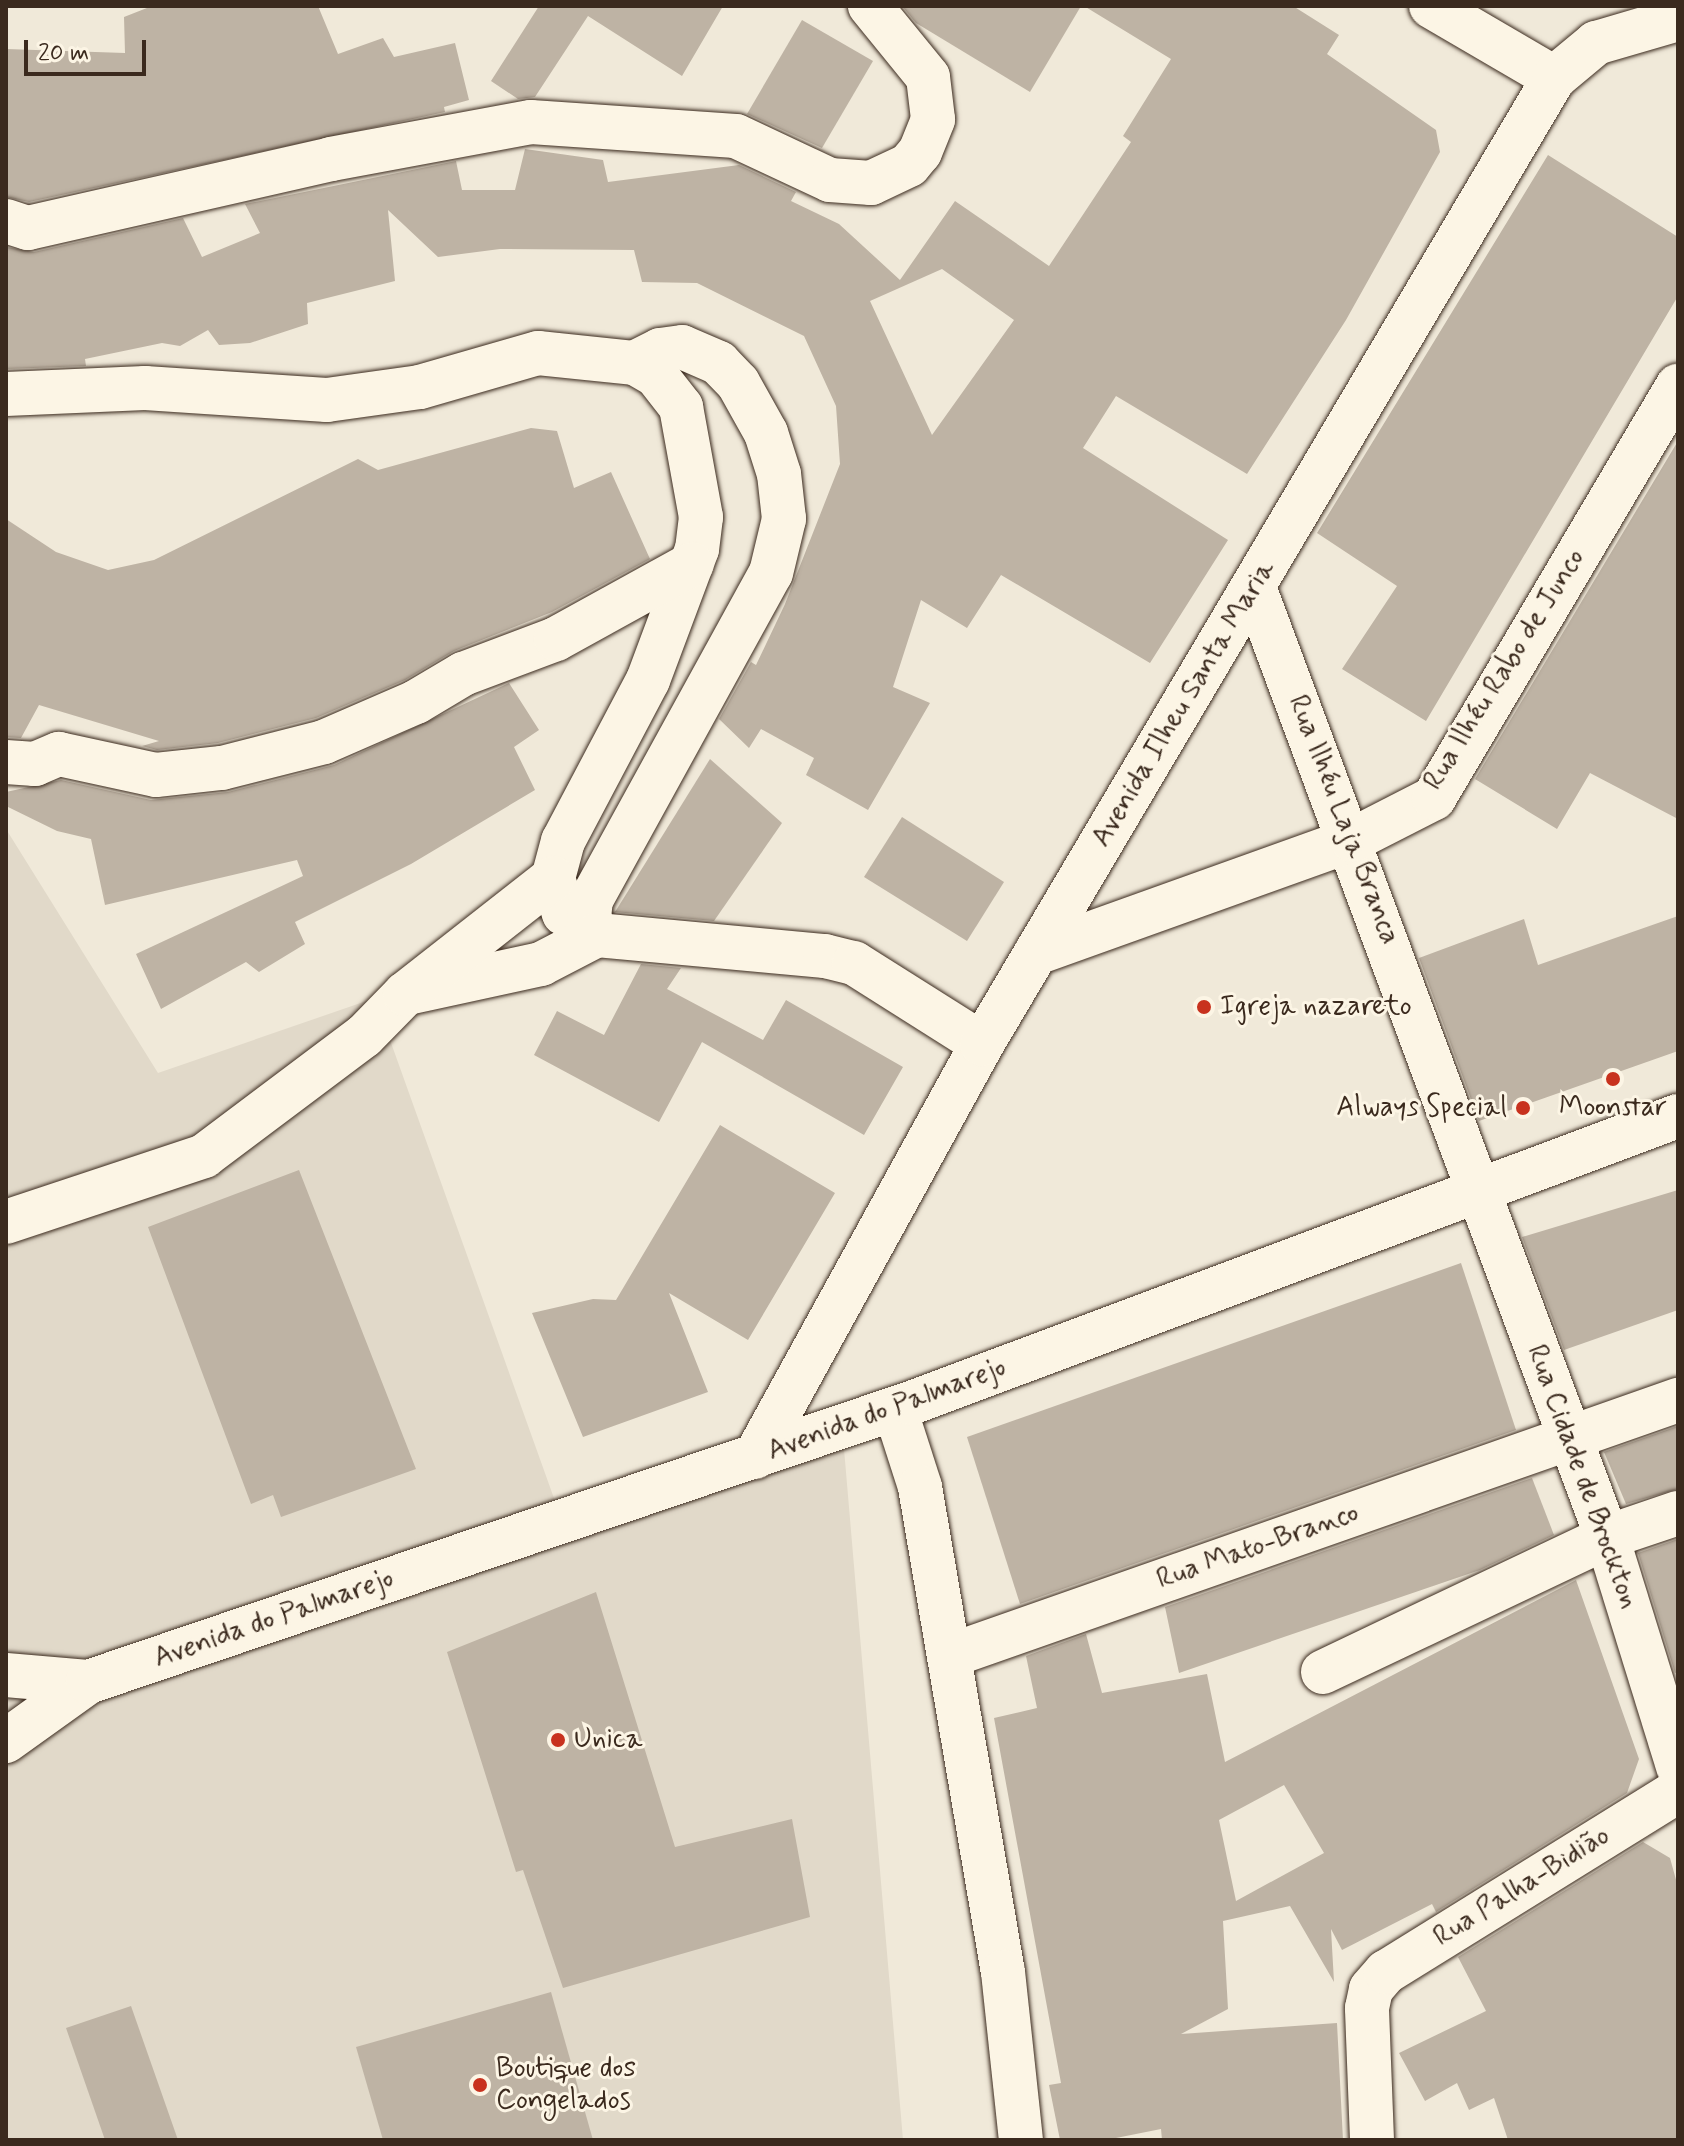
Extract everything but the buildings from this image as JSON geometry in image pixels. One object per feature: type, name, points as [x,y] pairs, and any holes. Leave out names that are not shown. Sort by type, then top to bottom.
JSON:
[{"type":"street","points":[[6,221],[28,228],[331,159],[531,122],[736,136],[830,180],[871,183],[909,165],[920,152],[933,119],[928,77],[870,6]]},
{"type":"street","points":[[1431,6],[1468,19],[1554,78]]},
{"type":"street","name":"Avenida Ilheu Santa Maria","points":[[755,1457],[982,1044],[1554,78],[1596,43],[1678,19]]},
{"type":"street","points":[[597,935],[589,918],[591,900],[771,573],[784,519],[779,474],[766,433],[738,383],[719,363],[682,347],[660,350],[635,363]]},
{"type":"street","points":[[6,394],[145,388],[296,401],[420,387],[538,353],[635,363],[656,375],[681,407],[699,487],[701,517],[692,564],[648,680],[563,841],[553,878],[564,913],[597,935],[825,956],[854,963],[982,1044]]},
{"type":"street","name":"Rua Ilhéu Rabo de Junco","points":[[1036,953],[1352,840],[1434,798],[1678,386]]},
{"type":"street","points":[[6,762],[35,764],[59,754],[156,775],[222,768],[324,742],[416,702],[463,674],[556,639],[692,564]]},
{"type":"street","name":"Rua Ilhéu Laja Branca","points":[[1254,587],[1352,840],[1480,1189]]},
{"type":"street","points":[[6,1222],[204,1156],[364,1036],[405,994],[553,878]]},
{"type":"street","points":[[405,994],[541,964],[597,935]]},
{"type":"street","name":"Avenida do Palmarejo","points":[[6,1741],[88,1682],[895,1409],[1678,1116]]},
{"type":"street","name":"Rua Cidade de Brockton","points":[[1480,1189],[1568,1439],[1607,1537],[1662,1659],[1678,1767]]},
{"type":"street","name":"Rua Mato-Branco","points":[[949,1656],[1678,1400]]},
{"type":"street","points":[[895,1409],[920,1487],[1003,1972],[1021,2140]]},
{"type":"street","points":[[1323,1672],[1607,1537],[1678,1513]]},
{"type":"street","name":"Avenida do Palmarejo","points":[[6,1675],[88,1682]]},
{"type":"street","name":"Rua Palha-Bidião","points":[[1372,2140],[1371,1989],[1386,1972],[1678,1791]]},
{"type":"shaded area","points":[[6,829],[158,1073],[375,998],[565,1529],[843,1437],[903,2140],[6,2140]]},
{"type":"place","name":"Igreja nazareto","points":[[1204,1007]]},
{"type":"place","name":"Moonstar","points":[[1613,1079]]},
{"type":"place","name":"Always Special","points":[[1523,1108]]},
{"type":"place","name":"Unica","points":[[558,1740]]},
{"type":"place","name":"Boutique dos Congelados","points":[[480,2085]]}]
